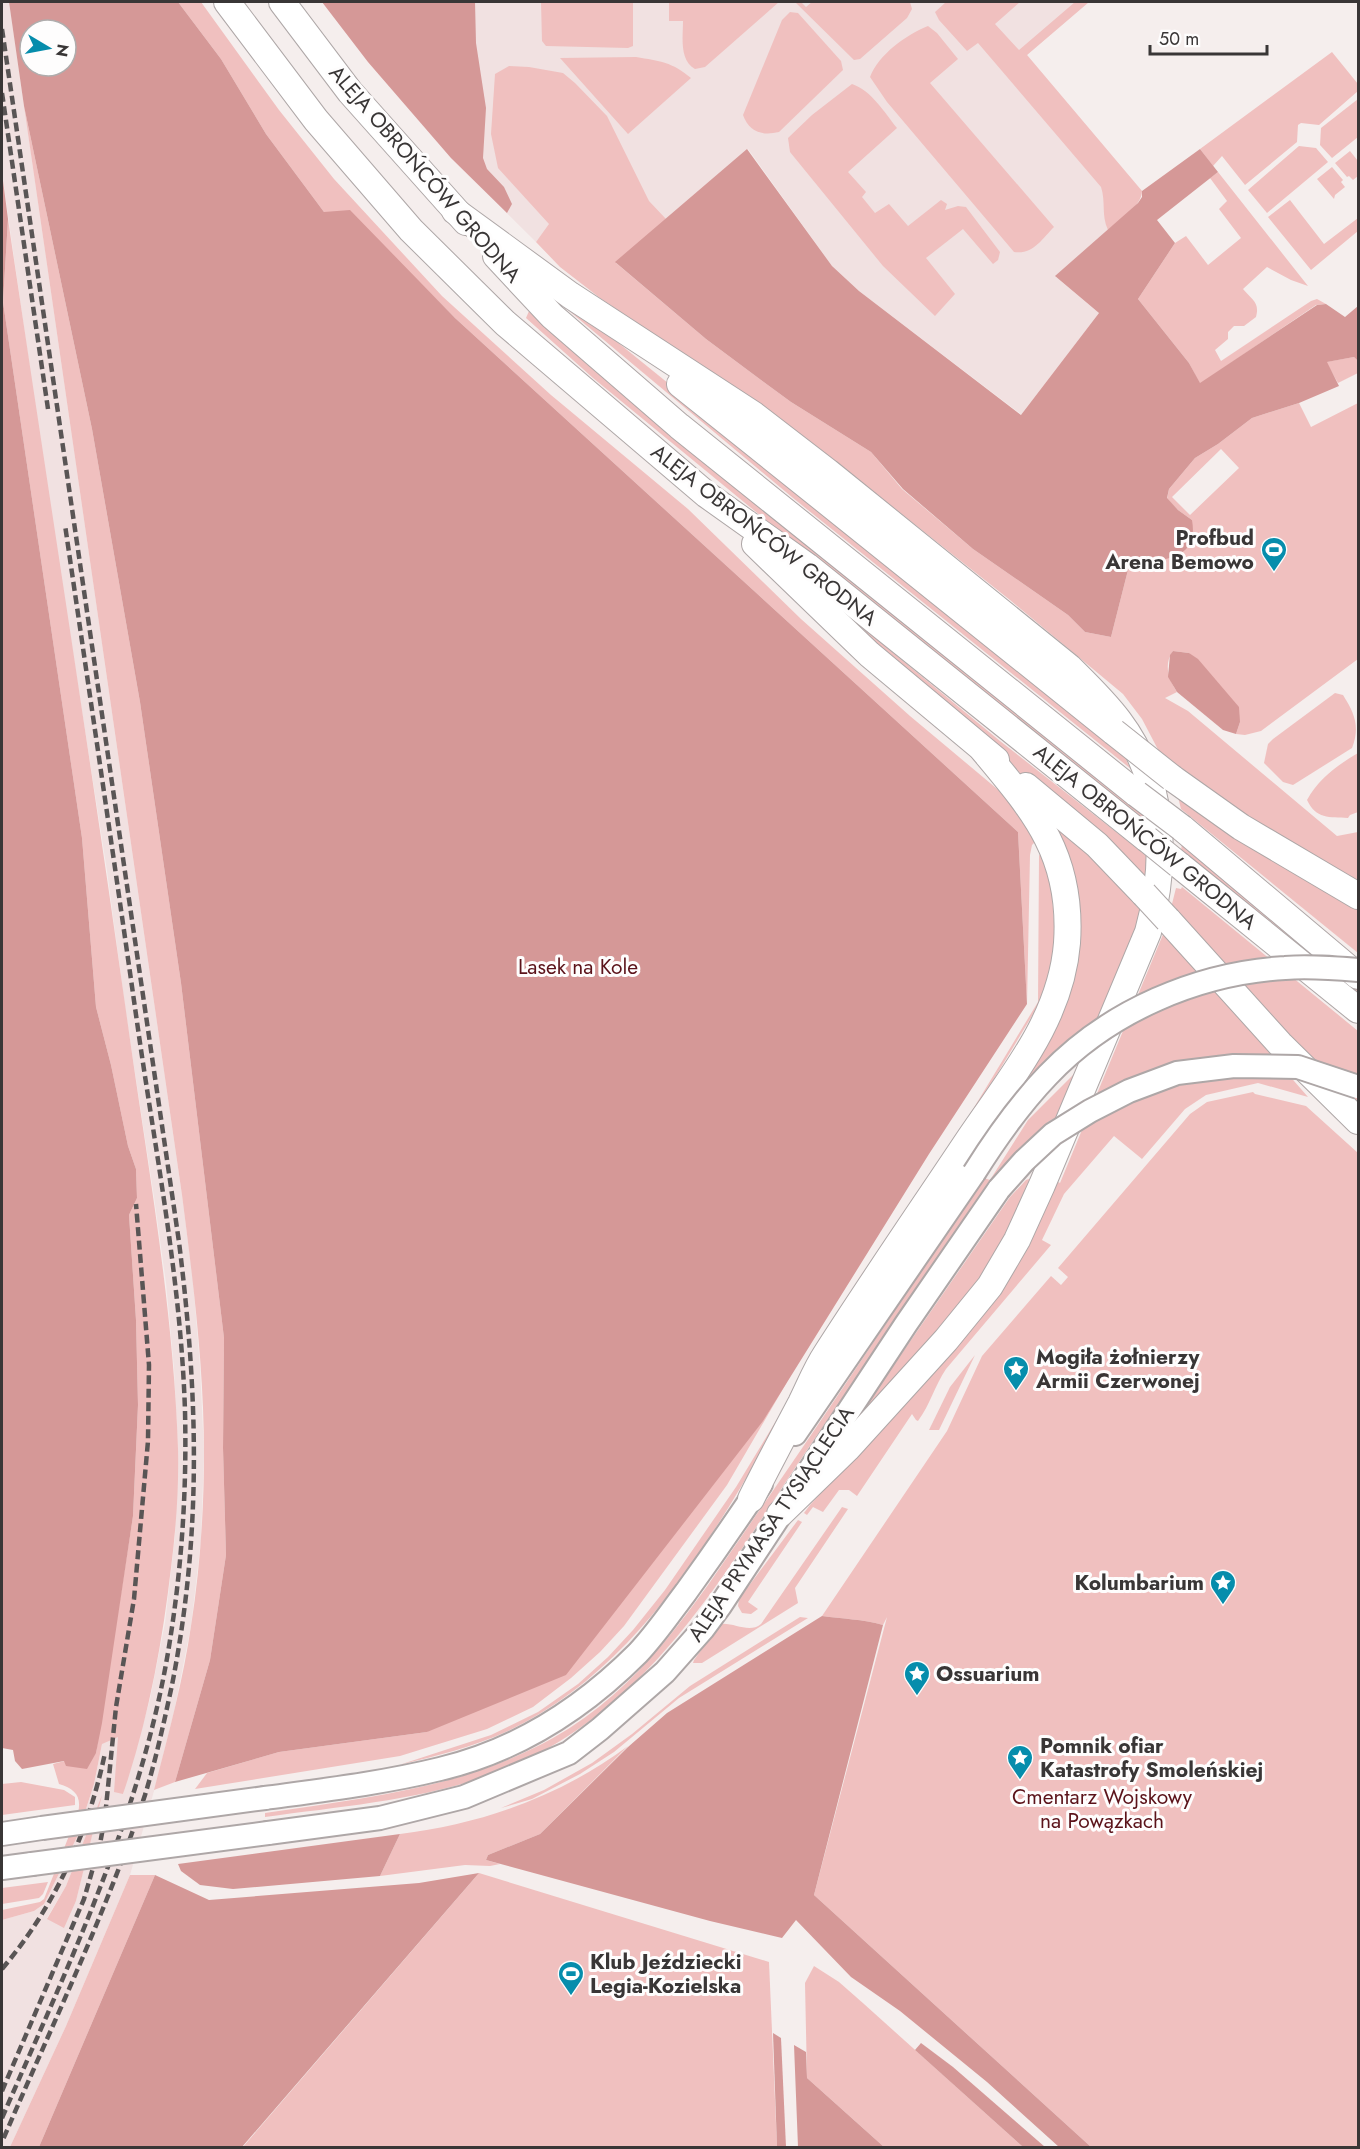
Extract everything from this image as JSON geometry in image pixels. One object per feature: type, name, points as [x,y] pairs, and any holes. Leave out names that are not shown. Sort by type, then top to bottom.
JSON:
[{"type":"highway","name":"ALEJA OBROŃCÓW GRODNA","points":[[227,2],[316,120],[411,230],[505,323],[707,495],[807,566],[1359,1010]]},
{"type":"highway","name":"ALEJA OBROŃCÓW GRODNA","points":[[282,2],[350,92],[552,316],[679,426],[1182,828],[1359,976]]},
{"type":"highway","points":[[455,211],[570,296],[1172,778],[1241,827],[1359,896]]},
{"type":"highway","points":[[570,296],[754,415],[1069,667],[1105,703],[1121,723],[1148,774],[1159,818],[1161,840],[1158,882],[1148,932],[1042,1185],[1013,1247],[990,1286],[946,1340],[847,1449],[780,1514]]},
{"type":"highway","points":[[707,495],[792,582],[869,654],[1097,845],[1280,1044],[1359,1121]]},
{"type":"highway","points":[[751,1499],[824,1357],[970,1137],[1017,1072],[1041,1030],[1059,987],[1067,943],[1067,923],[1066,901],[1057,861],[1032,811],[983,750]]},
{"type":"main road","name":"ALEJA PRYMASA TYSIĄCLECIA","points":[[2,1834],[371,1784],[443,1769],[504,1748],[535,1732],[596,1691],[639,1652],[674,1608],[751,1499],[1005,1125],[1049,1074],[1087,1041],[1127,1014],[1171,993],[1222,976],[1286,968],[1359,970]]},
{"type":"main road","name":"ALEJA PRYMASA TYSIĄCLECIA","points":[[2,1868],[380,1818],[464,1797],[569,1753],[665,1672],[720,1606],[906,1324],[999,1189],[1053,1134],[1129,1091],[1177,1073],[1234,1066],[1298,1067],[1359,1087]]},
{"type":"shaded area","points":[[2,2],[9,2],[18,78],[20,78],[182,1195],[193,1280],[204,1453],[201,1540],[191,1626],[174,1712],[130,1875],[66,2026],[10,2147],[2,2148],[2,1920],[34,1911],[44,1904],[77,1837],[94,1784],[104,1734],[119,1737],[123,1794],[150,1699],[165,1623],[175,1536],[178,1452],[174,1368],[166,1283],[107,871],[43,461],[2,173]],"holes":[[[100,1801],[76,1901],[64,1927],[47,1918],[66,1886]]]},
{"type":"shaded area","points":[[322,2],[1089,2],[1027,55],[1142,191],[1138,203],[1056,277],[1099,313],[1022,415],[859,291],[832,266],[748,149],[615,262],[540,237],[536,242],[451,158],[368,62]]},
{"type":"green space","name":"Lasek na Kole","points":[[9,2],[178,2],[221,59],[266,134],[324,212],[350,210],[455,318],[1018,832],[1027,1004],[929,1154],[763,1421],[566,1675],[427,1732],[279,1752],[175,1782],[210,1660],[226,1555],[223,1448],[224,1338],[181,983],[140,702],[92,429],[20,78],[78,78],[78,18],[18,18],[18,64]]},
{"type":"green space","points":[[178,2],[201,2],[279,110],[334,179],[442,296],[551,395],[688,509],[801,619],[910,716],[1002,793],[1032,831],[1036,841],[1032,845],[1030,855],[1027,1004],[1018,832],[455,318],[417,280],[324,212],[266,134],[221,59]]},
{"type":"green space","points":[[322,2],[475,2],[476,43],[486,108],[483,158],[487,169],[504,187],[512,204],[507,213],[451,158],[368,62]]},
{"type":"green space","points":[[541,2],[633,2],[633,46],[628,48],[546,46],[542,41]]},
{"type":"green space","points":[[669,2],[779,2],[705,67],[695,69],[686,60],[684,54],[683,21],[669,21]]},
{"type":"green space","points":[[795,2],[801,2],[806,7],[812,2],[910,2],[912,9],[907,18],[860,59],[854,60]]},
{"type":"green space","points":[[946,2],[1020,2],[995,24],[1019,50],[1075,2],[1089,2],[1027,55],[1142,191],[1134,207],[1108,230],[1101,187],[978,43],[967,51],[939,20],[935,12]]},
{"type":"green space","points":[[790,12],[798,13],[841,61],[843,70],[779,132],[762,133],[753,129],[743,115],[782,20]]},
{"type":"green space","points":[[928,26],[937,33],[958,59],[930,83],[1054,227],[1032,249],[1014,252],[887,102],[870,77],[880,61],[894,46]]},
{"type":"green space","points":[[1332,52],[1358,84],[1358,91],[1319,125],[1301,123],[1298,125],[1297,142],[1245,185],[1222,156],[1213,166],[1200,149]]},
{"type":"green space","points":[[636,57],[665,63],[691,78],[628,134],[560,58]]},
{"type":"green space","points":[[509,66],[563,73],[607,116],[649,201],[666,219],[616,263],[706,339],[761,380],[791,402],[871,452],[902,489],[973,549],[1068,615],[1085,632],[1111,637],[1128,570],[1140,564],[1152,564],[1163,560],[1192,520],[1167,499],[1169,489],[1195,458],[1252,418],[1299,403],[1311,427],[1358,403],[1358,659],[1261,731],[1245,735],[1236,734],[1240,722],[1189,653],[1173,651],[1170,656],[1168,672],[1177,692],[1165,698],[1188,711],[1337,836],[1358,832],[1358,885],[1164,761],[1142,719],[1123,694],[1010,600],[772,413],[600,298],[560,267],[536,242],[549,224],[498,168],[491,134],[495,74]],"holes":[[[1221,449],[1239,468],[1190,515],[1172,497]]]},
{"type":"green space","points":[[852,84],[872,97],[897,128],[848,172],[866,192],[862,197],[875,213],[889,204],[908,226],[941,200],[947,204],[945,210],[958,206],[966,207],[1000,252],[998,260],[993,264],[963,229],[926,258],[955,294],[935,316],[883,266],[790,152],[788,138],[812,115]]},
{"type":"green space","points":[[1358,99],[1358,137],[1332,158],[1320,145],[1321,128]]},
{"type":"green space","points":[[24,106],[92,429],[140,702],[181,983],[224,1338],[223,1448],[226,1555],[210,1660],[175,1782],[154,1790],[184,1667],[197,1583],[204,1475],[204,1421],[200,1356],[182,1195]]},
{"type":"green space","points":[[1299,146],[1316,148],[1328,162],[1267,213],[1248,190]]},
{"type":"green space","points":[[747,149],[832,266],[859,291],[1021,415],[1099,313],[1055,276],[1138,203],[1142,197],[1142,191],[1200,149],[1218,172],[1157,220],[1175,243],[1138,299],[1189,363],[1200,383],[1317,305],[1326,304],[1345,317],[1358,306],[1358,361],[1354,357],[1327,362],[1339,386],[1299,403],[1252,418],[1195,458],[1169,489],[1167,498],[1192,520],[1193,535],[1189,545],[1173,557],[1128,570],[1111,637],[1085,632],[1068,615],[973,549],[903,489],[871,452],[791,402],[761,380],[706,339],[615,262]]},
{"type":"green space","points":[[1350,151],[1358,161],[1358,176],[1353,180],[1347,177],[1335,163]]},
{"type":"green space","points":[[1332,167],[1343,180],[1341,182],[1345,187],[1335,195],[1334,199],[1317,179]]},
{"type":"green space","points":[[1218,172],[1308,286],[1267,267],[1243,289],[1256,304],[1256,317],[1244,326],[1234,326],[1228,332],[1228,339],[1215,350],[1221,361],[1311,301],[1317,299],[1326,304],[1316,305],[1200,384],[1189,363],[1138,299],[1175,243],[1186,236],[1208,265],[1241,238],[1219,209],[1227,201],[1210,178]]},
{"type":"green space","points":[[2,173],[8,219],[3,302],[82,838],[96,1007],[128,1146],[136,1169],[137,1198],[129,1215],[136,1320],[138,1405],[133,1516],[102,1723],[96,1753],[87,1769],[66,1766],[64,1761],[22,1769],[15,1761],[13,1750],[2,1748]]},
{"type":"green space","points":[[1290,200],[1324,244],[1358,218],[1358,231],[1311,270],[1268,217]]},
{"type":"green space","points":[[8,219],[158,1229],[171,1338],[178,1448],[178,1493],[167,1597],[153,1682],[140,1739],[123,1794],[114,1792],[118,1737],[102,1744],[94,1784],[77,1837],[44,1904],[34,1911],[2,1920],[2,1910],[40,1902],[44,1899],[78,1813],[79,1802],[76,1794],[59,1784],[53,1764],[96,1753],[133,1516],[138,1405],[136,1320],[129,1215],[137,1198],[136,1169],[128,1146],[96,1007],[82,838],[3,302]]},
{"type":"green space","points":[[568,310],[616,341],[1121,750],[1131,769],[793,498]]},
{"type":"green space","points":[[529,311],[1142,810],[1147,826],[784,535],[593,378],[526,318]]},
{"type":"green space","points":[[1354,357],[1358,361],[1358,373],[1338,383],[1326,362]]},
{"type":"green space","points":[[794,571],[1000,741],[1148,857],[1147,884],[1053,800],[916,687]]},
{"type":"green space","points":[[1173,651],[1189,653],[1198,659],[1239,707],[1240,722],[1236,734],[1223,730],[1177,692],[1168,677],[1170,655]]},
{"type":"green space","points":[[1335,693],[1343,695],[1351,708],[1356,727],[1352,748],[1293,785],[1283,782],[1264,763],[1268,744]]},
{"type":"green space","points":[[1358,753],[1358,812],[1348,818],[1319,814],[1307,800],[1312,792],[1330,773]]},
{"type":"green space","points":[[1177,793],[1358,905],[1358,953],[1181,809]]},
{"type":"green space","points":[[1046,817],[1107,871],[1143,909],[1098,1020],[1056,1053],[1025,1083],[998,1118],[1074,952]]},
{"type":"green space","points":[[1182,842],[1358,987],[1358,997],[1181,852]]},
{"type":"green space","points":[[1041,852],[1051,882],[1055,935],[1051,971],[1041,1001],[947,1152],[1038,1002],[1039,856]]},
{"type":"green space","points":[[1182,887],[1358,1031],[1358,1107],[1295,1044],[1171,908],[1176,888],[1181,889]]},
{"type":"green space","points":[[1164,932],[1308,1097],[1258,1083],[1206,1095],[1185,1109],[1142,1159],[1114,1136],[1064,1194],[1042,1240],[1051,1245],[946,1369],[918,1421],[912,1414],[857,1496],[849,1490],[839,1490],[823,1512],[813,1507],[807,1515],[804,1513],[810,1505],[894,1413],[1029,1244],[1058,1182],[1060,1183]]},
{"type":"green space","points":[[1078,1070],[1058,1116],[1048,1122],[990,1181],[718,1583],[650,1667],[611,1704],[568,1736],[519,1763],[489,1775],[427,1793],[395,1799],[265,1817],[265,1813],[413,1789],[485,1769],[553,1738],[588,1716],[619,1690],[674,1631],[698,1598],[984,1178],[990,1180],[1028,1120]]},
{"type":"green space","name":"Cmentarz Wojskowy na Powązkach","points":[[1253,1092],[1306,1106],[1358,1153],[1358,2147],[1091,2147],[814,1895],[887,1617],[883,1625],[822,1616],[947,1431],[982,1356],[1051,1276],[1061,1285],[1068,1277],[1058,1268],[1190,1114],[1207,1102]]},
{"type":"green space","points":[[1032,1178],[1008,1231],[966,1300],[844,1437],[1010,1197],[1026,1180]]},
{"type":"green space","points":[[975,1355],[939,1430],[929,1430],[950,1387]]},
{"type":"green space","points":[[808,1368],[750,1472],[684,1574],[647,1621],[606,1664],[559,1701],[508,1731],[441,1755],[399,1765],[491,1735],[538,1712],[578,1684],[608,1657],[665,1590],[736,1487]]},
{"type":"green space","points":[[787,1382],[727,1485],[624,1626],[571,1678],[533,1707],[487,1729],[400,1756],[195,1789],[207,1773],[279,1752],[427,1732]]},
{"type":"green space","points":[[842,1507],[848,1509],[795,1588],[798,1603],[702,1663],[693,1663],[720,1624],[752,1628],[761,1624]]},
{"type":"green space","points":[[798,1520],[802,1522],[748,1602],[758,1609],[751,1614],[742,1613],[738,1606],[739,1599]]},
{"type":"green space","points":[[822,1616],[883,1625],[814,1895],[1091,2147],[1059,2147],[987,2082],[900,2011],[851,1977],[796,1920],[782,1938],[710,1921],[486,1860],[488,1855],[540,1834],[628,1747],[667,1713]]},
{"type":"green space","points":[[800,1617],[808,1618],[679,1698],[614,1752],[580,1774],[532,1799],[501,1808],[544,1790],[592,1763],[632,1734],[690,1686]]},
{"type":"green space","points":[[628,1746],[540,1834],[488,1855],[486,1860],[500,1864],[465,1865],[380,1876],[400,1834],[461,1823],[520,1805],[576,1779]]},
{"type":"green space","points":[[21,1782],[64,1790],[75,1797],[75,1805],[2,1815],[2,1784]]},
{"type":"green space","points":[[102,1795],[76,1901],[64,1928],[47,1919],[66,1886]]},
{"type":"green space","points":[[400,1834],[380,1876],[233,1889],[200,1885],[181,1871],[178,1864]]},
{"type":"green space","name":"Klub Jeździecki Legia-Kozielska","points":[[479,1873],[769,1962],[777,2147],[242,2148]]},
{"type":"green space","points":[[479,1873],[242,2147],[39,2147],[155,1875],[209,1900],[419,1883]]},
{"type":"green space","points":[[130,1875],[155,1875],[39,2147],[10,2147],[66,2026]]},
{"type":"green space","points":[[48,1882],[39,1898],[2,1904],[2,1888]]},
{"type":"green space","points":[[814,1966],[839,1982],[1023,2147],[884,2147],[807,2078],[805,1983]]},
{"type":"green space","points":[[773,2033],[781,2038],[786,2147],[777,2147]]},
{"type":"green space","points":[[921,2043],[953,2067],[1045,2147],[1023,2147],[915,2050]]},
{"type":"green space","points":[[794,2045],[806,2052],[807,2078],[884,2147],[798,2147]]},
{"type":"railway","points":[[2,29],[179,1242],[190,1355],[194,1464],[188,1573],[182,1628],[172,1685],[149,1781],[130,1839],[96,1927],[2,2142]]},
{"type":"railway","points":[[2,93],[48,409]]},
{"type":"railway","points":[[2,2118],[97,1895],[137,1781],[166,1664],[176,1601],[184,1506],[185,1411],[179,1317],[65,525]]},
{"type":"railway","points":[[2,2091],[84,1899],[100,1844],[105,1817],[116,1707],[134,1599],[148,1441],[149,1365],[136,1204]]},
{"type":"railway","points":[[2,1969],[38,1920],[67,1868],[89,1812],[105,1753]]},
{"type":"place","name":"Profbud Arena Bemowo","points":[[1274,573]]},
{"type":"place","name":"Mogiła żołnierzy Armii Czerwonej","points":[[1016,1392]]},
{"type":"place","name":"Kolumbarium","points":[[1223,1606]]},
{"type":"place","name":"Ossuarium","points":[[917,1697]]},
{"type":"place","name":"Pomnik ofiar Katastrofy Smoleńskiej","points":[[1020,1781]]},
{"type":"place","name":"Klub Jeździecki Legia-Kozielska","points":[[571,1997]]}]
